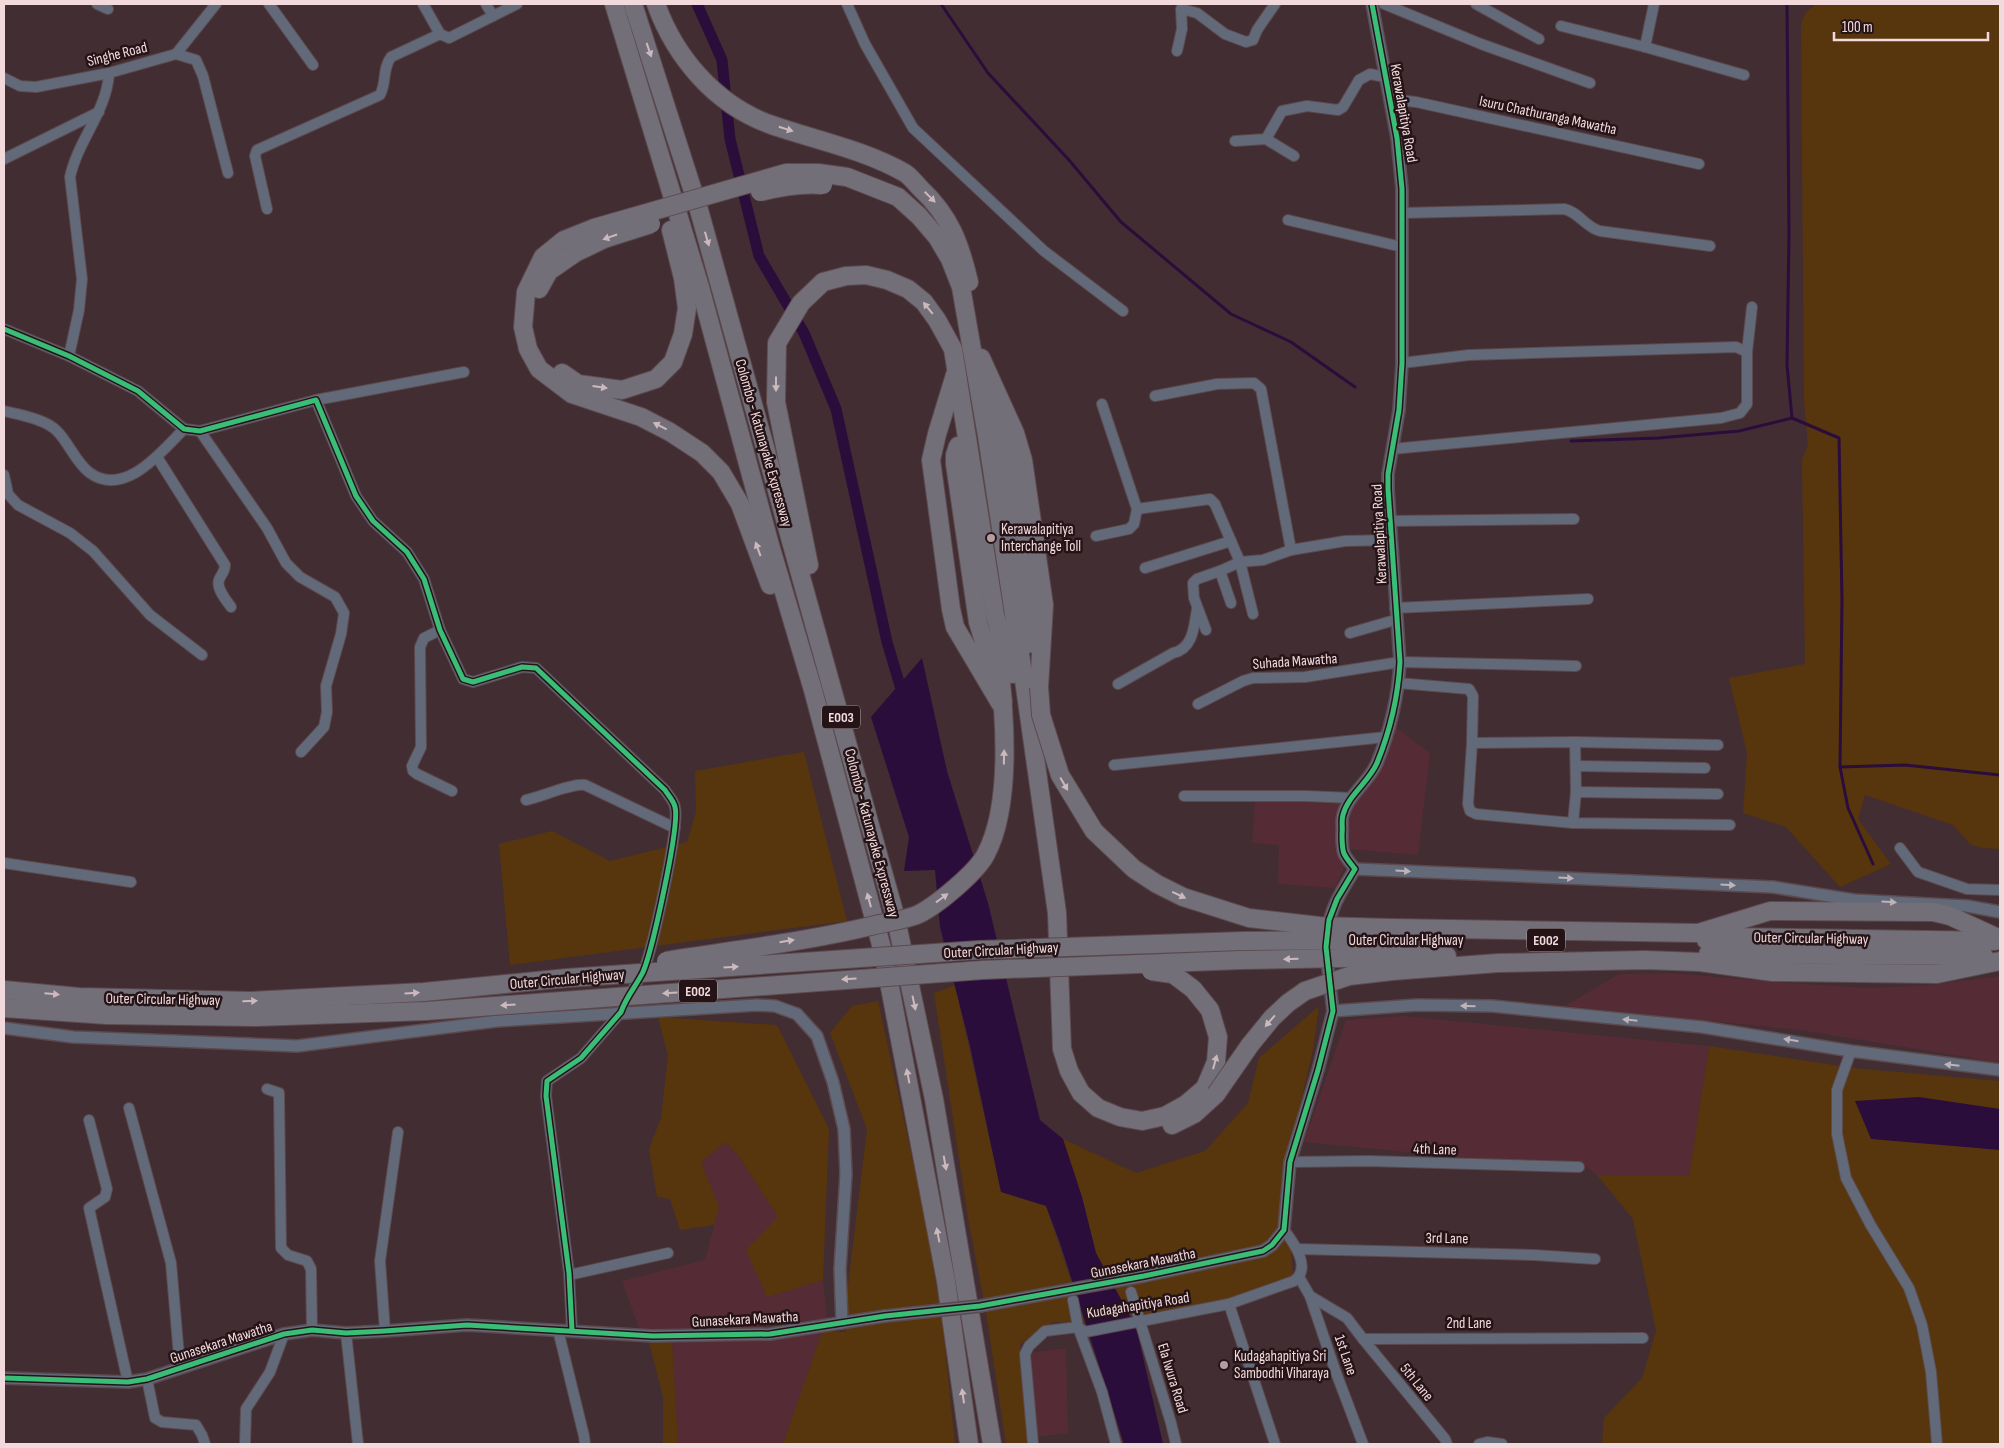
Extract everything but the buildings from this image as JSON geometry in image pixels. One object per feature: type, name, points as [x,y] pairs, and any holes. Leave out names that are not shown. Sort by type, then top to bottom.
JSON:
[{"type":"highway","name":"Colombo - Katunayake Expressway","points":[[633,4],[699,210],[896,919],[908,970],[948,1177],[992,1444]]},
{"type":"highway","points":[[656,4],[679,53],[715,93],[741,110],[768,124],[853,150],[906,174],[936,202],[948,220],[962,254],[973,300],[979,353],[1001,471],[1032,687],[1057,913],[1062,1049],[1069,1072],[1081,1093],[1098,1108],[1120,1117],[1142,1121],[1165,1116],[1185,1105],[1205,1088],[1216,1062],[1218,1037],[1210,1010],[1193,988],[1173,974],[1148,971],[982,970]]},
{"type":"highway","name":"Colombo - Katunayake Expressway","points":[[616,9],[700,287],[879,937],[902,1045],[946,1281],[969,1444]]},
{"type":"highway","points":[[616,9],[683,278],[687,308],[683,334],[673,362],[656,379],[622,390],[578,384],[548,363],[537,345],[533,327],[536,296],[549,271],[570,247],[594,228],[786,173],[818,173],[898,197],[919,216],[936,237],[950,259],[961,287],[1032,687],[1060,776],[1094,831],[1134,869],[1157,884],[1183,897],[1249,918],[1319,926],[1391,949],[1498,963],[1645,960],[1700,962],[1773,972],[1937,974],[2000,959]]},
{"type":"highway","points":[[845,182],[877,198],[904,216],[928,240],[944,264],[952,285],[963,345],[1012,674],[1043,897],[1053,1047],[1059,1072],[1070,1092],[1087,1110],[1111,1125],[1138,1132],[1167,1128],[1194,1114],[1216,1094],[1250,1044],[1272,1018],[1288,1003],[1306,991],[1349,976],[1391,949]]},
{"type":"highway","points":[[570,247],[543,257],[526,292],[523,327],[528,349],[539,369],[572,394],[641,416],[702,453],[721,472],[740,504],[757,548],[831,760]]},
{"type":"highway","points":[[838,707],[776,402],[776,343],[801,303],[823,282],[852,276],[866,275],[887,280],[908,289],[924,302],[953,349],[996,615],[1012,674]]},
{"type":"highway","points":[[979,353],[1015,433],[1024,460],[1044,605],[1032,687]]},
{"type":"highway","points":[[956,371],[937,434],[932,460],[951,609],[955,627],[1003,708]]},
{"type":"highway","points":[[984,380],[993,405],[1001,414],[1009,438],[1037,605],[1035,668],[1032,687]]},
{"type":"highway","points":[[960,392],[941,443],[940,481],[962,623],[1003,708]]},
{"type":"highway","points":[[964,418],[955,456],[955,464],[978,622],[1003,708]]},
{"type":"highway","points":[[964,418],[949,445],[946,466],[947,487],[970,624],[989,657]]},
{"type":"highway","points":[[567,978],[854,930],[919,914],[963,882],[986,855],[996,828],[1004,780],[1005,734],[1001,683],[990,638],[958,446]]},
{"type":"highway","points":[[1700,942],[1770,911],[1933,912],[1950,916],[1998,942]]},
{"type":"highway","points":[[1700,942],[1780,919],[1940,922],[1998,942]]},
{"type":"highway","points":[[1723,937],[1771,929],[1940,930],[1972,934]]},
{"type":"highway","name":"Outer Circular Highway","points":[[1700,942],[1723,937],[1998,942]]},
{"type":"highway","name":"Outer Circular Highway","points":[[4,990],[79,997],[250,1001],[424,992],[567,978],[979,950],[1243,941],[1391,949]]},
{"type":"highway","points":[[1700,942],[1866,947],[1998,942]]},
{"type":"highway","name":"Outer Circular Highway","points":[[4,1008],[107,1015],[267,1017],[426,1011],[982,970],[1241,960],[1391,949],[1700,942],[2000,959]]},
{"type":"street","points":[[97,4],[108,9]]},
{"type":"street","points":[[216,4],[176,54],[196,60],[203,76],[228,173]]},
{"type":"street","points":[[269,4],[313,65]]},
{"type":"street","points":[[423,4],[440,34],[449,38],[517,4]]},
{"type":"street","points":[[486,4],[493,16]]},
{"type":"street","points":[[847,4],[865,44],[913,128],[1044,251],[1123,311]]},
{"type":"street","points":[[1177,51],[1182,29],[1181,6],[1197,13],[1225,34],[1246,42],[1253,40],[1256,30],[1275,4]]},
{"type":"street","name":"Kerawalapitiya Road","points":[[1355,868],[1343,854],[1343,815],[1352,798],[1376,765],[1390,724],[1400,662],[1390,540],[1388,474],[1399,410],[1402,362],[1401,160],[1372,4]]},
{"type":"street","points":[[1384,4],[1481,44],[1590,83]]},
{"type":"street","points":[[1476,4],[1539,39]]},
{"type":"street","points":[[1644,47],[1654,4]]},
{"type":"street","points":[[1561,26],[1744,75]]},
{"type":"street","points":[[267,209],[255,156],[257,150],[380,95],[385,87],[386,63],[391,58],[440,34]]},
{"type":"street","name":"Singhe Road","points":[[4,78],[20,86],[36,87],[109,73],[176,54]]},
{"type":"street","points":[[69,356],[79,310],[82,279],[70,177],[73,164],[99,112],[108,85],[109,73]]},
{"type":"street","points":[[1266,139],[1282,111],[1307,106],[1338,110],[1343,107],[1359,80],[1370,74],[1385,77]]},
{"type":"street","name":"Isuru Chathuranga Mawatha","points":[[1390,99],[1416,102],[1699,164]]},
{"type":"street","points":[[4,159],[99,112]]},
{"type":"street","points":[[1235,141],[1266,139],[1294,156]]},
{"type":"street","points":[[1402,214],[1564,209],[1572,211],[1591,229],[1710,246]]},
{"type":"street","points":[[1288,220],[1402,247]]},
{"type":"street","points":[[1392,449],[1722,418],[1740,413],[1747,404],[1747,352],[1752,307]]},
{"type":"street","points":[[4,329],[69,356],[138,392],[184,429],[200,431],[316,400],[464,372]]},
{"type":"street","points":[[1402,362],[1469,355],[1727,347],[1736,347],[1747,352]]},
{"type":"street","points":[[1155,396],[1217,384],[1254,383],[1261,388],[1291,550]]},
{"type":"street","points":[[316,400],[356,496],[373,521],[407,552],[424,580],[440,630],[463,679],[473,682],[522,666],[536,668],[666,790],[675,807],[675,828],[651,946],[642,972],[624,1003],[621,1012],[581,1058],[547,1081],[546,1096],[569,1274],[572,1330]]},
{"type":"street","points":[[1096,536],[1129,529],[1134,524],[1137,510],[1102,404]]},
{"type":"street","points":[[4,411],[30,417],[56,430],[89,472],[103,480],[119,479],[139,471],[184,429]]},
{"type":"street","points":[[200,431],[267,528],[286,563],[300,577],[335,597],[344,613],[341,634],[326,686],[327,712],[324,727],[301,752]]},
{"type":"street","points":[[156,457],[225,564],[225,572],[219,580],[218,586],[230,607]]},
{"type":"street","points":[[4,475],[8,494],[18,505],[70,533],[93,551],[150,616],[202,656]]},
{"type":"street","points":[[1137,510],[1210,499],[1215,504],[1240,562],[1253,614]]},
{"type":"street","points":[[1389,521],[1535,521],[1574,519]]},
{"type":"street","points":[[1206,630],[1194,598],[1193,583],[1197,579],[1240,562],[1262,560],[1291,550],[1345,541],[1390,540]]},
{"type":"street","points":[[1146,568],[1231,541]]},
{"type":"street","points":[[1220,571],[1231,603]]},
{"type":"street","points":[[1350,634],[1396,614],[1588,599]]},
{"type":"street","points":[[1118,684],[1173,653],[1180,652],[1192,638],[1197,608]]},
{"type":"street","points":[[440,630],[424,638],[420,647],[421,747],[412,766],[413,771],[417,774],[452,791]]},
{"type":"street","name":"Suhada Mawatha","points":[[1198,704],[1243,681],[1253,678],[1305,677],[1400,662],[1576,666]]},
{"type":"street","points":[[1398,683],[1469,690],[1473,696],[1468,804],[1470,810],[1476,814],[1573,823],[1730,826]]},
{"type":"street","points":[[1114,765],[1386,737]]},
{"type":"street","points":[[1472,743],[1575,742],[1718,745]]},
{"type":"street","points":[[1573,823],[1576,792],[1575,742]]},
{"type":"street","points":[[1576,766],[1705,768]]},
{"type":"street","points":[[526,800],[544,796],[574,785],[585,785],[675,828]]},
{"type":"street","points":[[1576,792],[1718,794]]},
{"type":"street","points":[[1184,796],[1352,798]]},
{"type":"street","points":[[1900,848],[1918,872],[1967,889],[2000,890]]},
{"type":"street","points":[[4,863],[131,882]]},
{"type":"street","points":[[1299,1277],[1301,1271],[1298,1250],[1284,1230],[1290,1162],[1318,1070],[1333,1011],[1326,947],[1329,920],[1337,899],[1355,868],[1773,887],[1854,900],[1968,906],[2000,912]]},
{"type":"street","points":[[4,1028],[73,1038],[298,1046],[498,1021],[621,1012],[758,1005],[775,1006],[797,1014],[816,1036],[833,1082],[844,1129],[846,1174],[840,1293],[842,1323]]},
{"type":"street","points":[[1333,1011],[1417,1005],[1492,1006],[1702,1027],[1851,1051],[2000,1070]]},
{"type":"street","points":[[1851,1051],[1837,1090],[1837,1134],[1846,1178],[1870,1224],[1908,1288],[1922,1325],[1931,1372],[1937,1444]]},
{"type":"street","points":[[267,1088],[279,1093],[281,1248],[288,1255],[307,1261],[311,1269],[312,1330]]},
{"type":"street","points":[[129,1108],[171,1263],[180,1368]]},
{"type":"street","points":[[89,1120],[107,1189],[105,1197],[89,1208],[128,1382]]},
{"type":"street","points":[[385,1331],[380,1261],[398,1132]]},
{"type":"street","name":"4th Lane","points":[[1290,1162],[1369,1161],[1578,1167]]},
{"type":"street","name":"Gunasekara Mawatha","points":[[4,1378],[128,1382],[147,1379],[284,1334],[312,1330],[346,1332],[385,1331],[467,1325],[653,1336],[770,1334],[886,1316],[980,1306],[1144,1276],[1263,1251],[1272,1245],[1284,1230]]},
{"type":"street","name":"3rd Lane","points":[[1298,1250],[1534,1255],[1595,1259]]},
{"type":"street","points":[[569,1274],[668,1254]]},
{"type":"street","name":"1st Lane","points":[[1299,1277],[1310,1296],[1363,1444]]},
{"type":"street","name":"Kudagahapitiya Road","points":[[1033,1444],[1025,1354],[1029,1346],[1045,1331],[1134,1323],[1229,1304],[1272,1290],[1299,1277]]},
{"type":"street","name":"Ela Iwura Road","points":[[1131,1292],[1134,1323],[1176,1444]]},
{"type":"street","points":[[1310,1296],[1347,1318],[1363,1339]]},
{"type":"street","points":[[1073,1300],[1116,1444]]},
{"type":"street","points":[[1229,1304],[1275,1444]]},
{"type":"street","points":[[558,1330],[585,1444]]},
{"type":"street","points":[[346,1332],[358,1444]]},
{"type":"street","points":[[245,1444],[246,1409],[270,1372],[284,1334]]},
{"type":"street","name":"2nd Lane","points":[[1363,1339],[1643,1338]]},
{"type":"street","name":"5th Lane","points":[[1363,1339],[1445,1439],[1447,1444]]},
{"type":"street","points":[[147,1379],[155,1418],[162,1422],[196,1425],[202,1434],[204,1444]]},
{"type":"street","points":[[1479,1444],[1487,1442],[1502,1444]]},
{"type":"shaded area","points":[[1817,4],[2000,4],[2000,849],[1982,848],[1970,844],[1953,825],[1865,795],[1858,819],[1891,864],[1840,887],[1786,827],[1743,813],[1747,753],[1729,678],[1805,664],[1802,460],[1808,445],[1804,400],[1801,23],[1806,12]]},
{"type":"shaded area","points":[[922,658],[947,771],[988,903],[1040,1120],[1063,1139],[1082,1197],[1096,1253],[1136,1327],[1163,1444],[1124,1444],[1060,1243],[1046,1206],[1001,1192],[970,1046],[940,927],[935,870],[904,871],[909,837],[871,717]]},
{"type":"shaded area","points":[[1394,726],[1430,753],[1418,855],[1348,849],[1348,818]]},
{"type":"shaded area","points":[[804,752],[847,921],[510,965],[499,844],[552,831],[610,861],[687,842],[696,812],[695,771]]},
{"type":"shaded area","points":[[1255,800],[1344,802],[1338,819],[1336,846],[1344,867],[1335,888],[1278,884],[1279,845],[1252,843]]},
{"type":"shaded area","points":[[1671,973],[1868,988],[1918,986],[2000,976],[2000,1061],[1990,1061],[1800,1030],[1565,1006],[1619,974]]},
{"type":"shaded area","points":[[955,985],[1001,1191],[1046,1206],[1085,1323],[1053,1322],[1020,1344],[1031,1444],[1006,1444],[986,1312],[968,1218],[934,993]]},
{"type":"shaded area","points":[[878,1001],[924,1212],[942,1319],[955,1444],[783,1444],[822,1332],[846,1332],[846,1302],[867,1129],[830,1033],[852,1006]]},
{"type":"shaded area","points":[[1319,1006],[1313,1050],[1284,1172],[1293,1276],[1226,1301],[1131,1318],[1096,1253],[1082,1197],[1063,1139],[1136,1173],[1205,1151],[1248,1103],[1259,1058]]},
{"type":"shaded area","points":[[1402,1016],[1709,1046],[1689,1176],[1597,1175],[1587,1167],[1489,1160],[1304,1142],[1346,1020]]},
{"type":"shaded area","points":[[658,1017],[777,1025],[829,1129],[823,1280],[767,1297],[746,1250],[778,1217],[738,1155],[726,1142],[701,1162],[719,1207],[714,1225],[680,1230],[670,1199],[657,1197],[649,1149],[661,1118],[668,1056]]},
{"type":"shaded area","points":[[1709,1046],[1853,1068],[2000,1081],[2000,1444],[1602,1444],[1604,1418],[1642,1378],[1656,1331],[1633,1219],[1597,1175],[1689,1176]]},
{"type":"shaded area","points":[[1919,1097],[2000,1109],[2000,1150],[1871,1139],[1855,1101]]},
{"type":"shaded area","points":[[726,1142],[738,1155],[778,1217],[767,1297],[823,1280],[827,1318],[758,1327],[640,1331],[622,1281],[705,1260],[719,1207],[701,1162]]},
{"type":"shaded area","points":[[822,1332],[783,1444],[678,1444],[672,1342],[757,1340]]},
{"type":"shaded area","points":[[649,1342],[672,1342],[678,1444],[663,1444],[663,1397]]},
{"type":"shaded area","points":[[1066,1348],[1068,1433],[1036,1437],[1031,1353]]},
{"type":"waterway","points":[[697,4],[722,60],[730,139],[759,256],[804,333],[836,409],[887,642],[904,699]]},
{"type":"waterway","points":[[941,4],[988,73],[1069,160],[1121,222],[1231,314],[1291,342],[1355,387]]},
{"type":"waterway","points":[[1787,4],[1789,234],[1787,365],[1792,418],[1839,438],[1842,600],[1840,767],[1848,808],[1873,864]]},
{"type":"waterway","points":[[1571,441],[1659,438],[1739,431],[1792,418]]},
{"type":"waterway","points":[[1840,767],[1905,765],[2000,775]]},
{"type":"cycle path","points":[[4,1378],[128,1382],[147,1379],[284,1334],[312,1330],[346,1333],[467,1325],[653,1336],[770,1334],[885,1316],[980,1306],[1144,1276],[1263,1251],[1272,1245],[1284,1230],[1290,1162],[1318,1070],[1333,1011],[1326,947],[1329,920],[1337,899],[1355,869],[1343,850],[1342,817],[1349,801],[1377,763],[1393,714],[1399,675],[1400,662],[1388,474],[1399,410],[1402,363],[1402,189],[1397,138],[1372,4]]},
{"type":"cycle path","points":[[4,329],[69,356],[138,391],[184,429],[200,431],[316,400],[356,496],[373,521],[407,552],[424,579],[440,630],[463,679],[473,682],[522,667],[536,668],[665,790],[672,800],[675,807],[675,819],[669,862],[658,916],[643,972],[621,1012],[581,1058],[547,1081],[546,1096],[569,1273],[572,1330]]},
{"type":"place","name":"Kerawalapitiya Interchange Toll","points":[[991,538]]},
{"type":"place","name":"Kudagahapitiya Sri Sambodhi Viharaya","points":[[1224,1365]]}]
